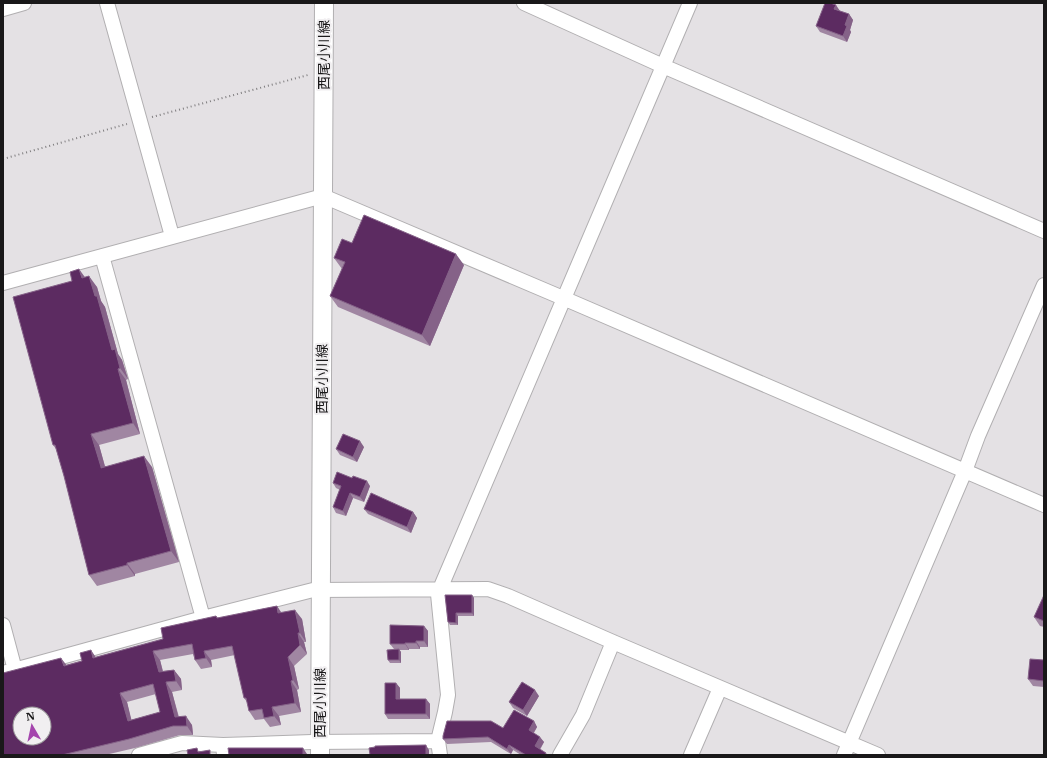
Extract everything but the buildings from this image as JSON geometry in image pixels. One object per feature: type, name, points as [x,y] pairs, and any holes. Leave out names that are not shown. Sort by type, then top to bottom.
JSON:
[{"type":"main road","name":"西尾小川線","points":[[320,749],[324,3]]},
{"type":"street","points":[[3,9],[24,3]]},
{"type":"street","points":[[107,3],[172,236]]},
{"type":"street","points":[[524,3],[662,66],[1044,231]]},
{"type":"street","points":[[138,755],[182,744],[224,750],[439,748],[448,695],[438,594],[690,3]]},
{"type":"street","points":[[3,283],[323,196],[959,467],[965,471],[1044,505]]},
{"type":"street","points":[[102,256],[203,618]]},
{"type":"street","points":[[846,749],[965,471],[978,436],[1044,285]]},
{"type":"street","points":[[3,625],[9,672],[305,591],[321,589],[488,589],[497,591],[720,688],[846,749],[878,755]]},
{"type":"street","points":[[560,755],[583,715],[613,642]]},
{"type":"street","points":[[691,755],[720,688]]},
{"type":"path","points":[[3,159],[140,120],[316,74],[324,74]]}]
